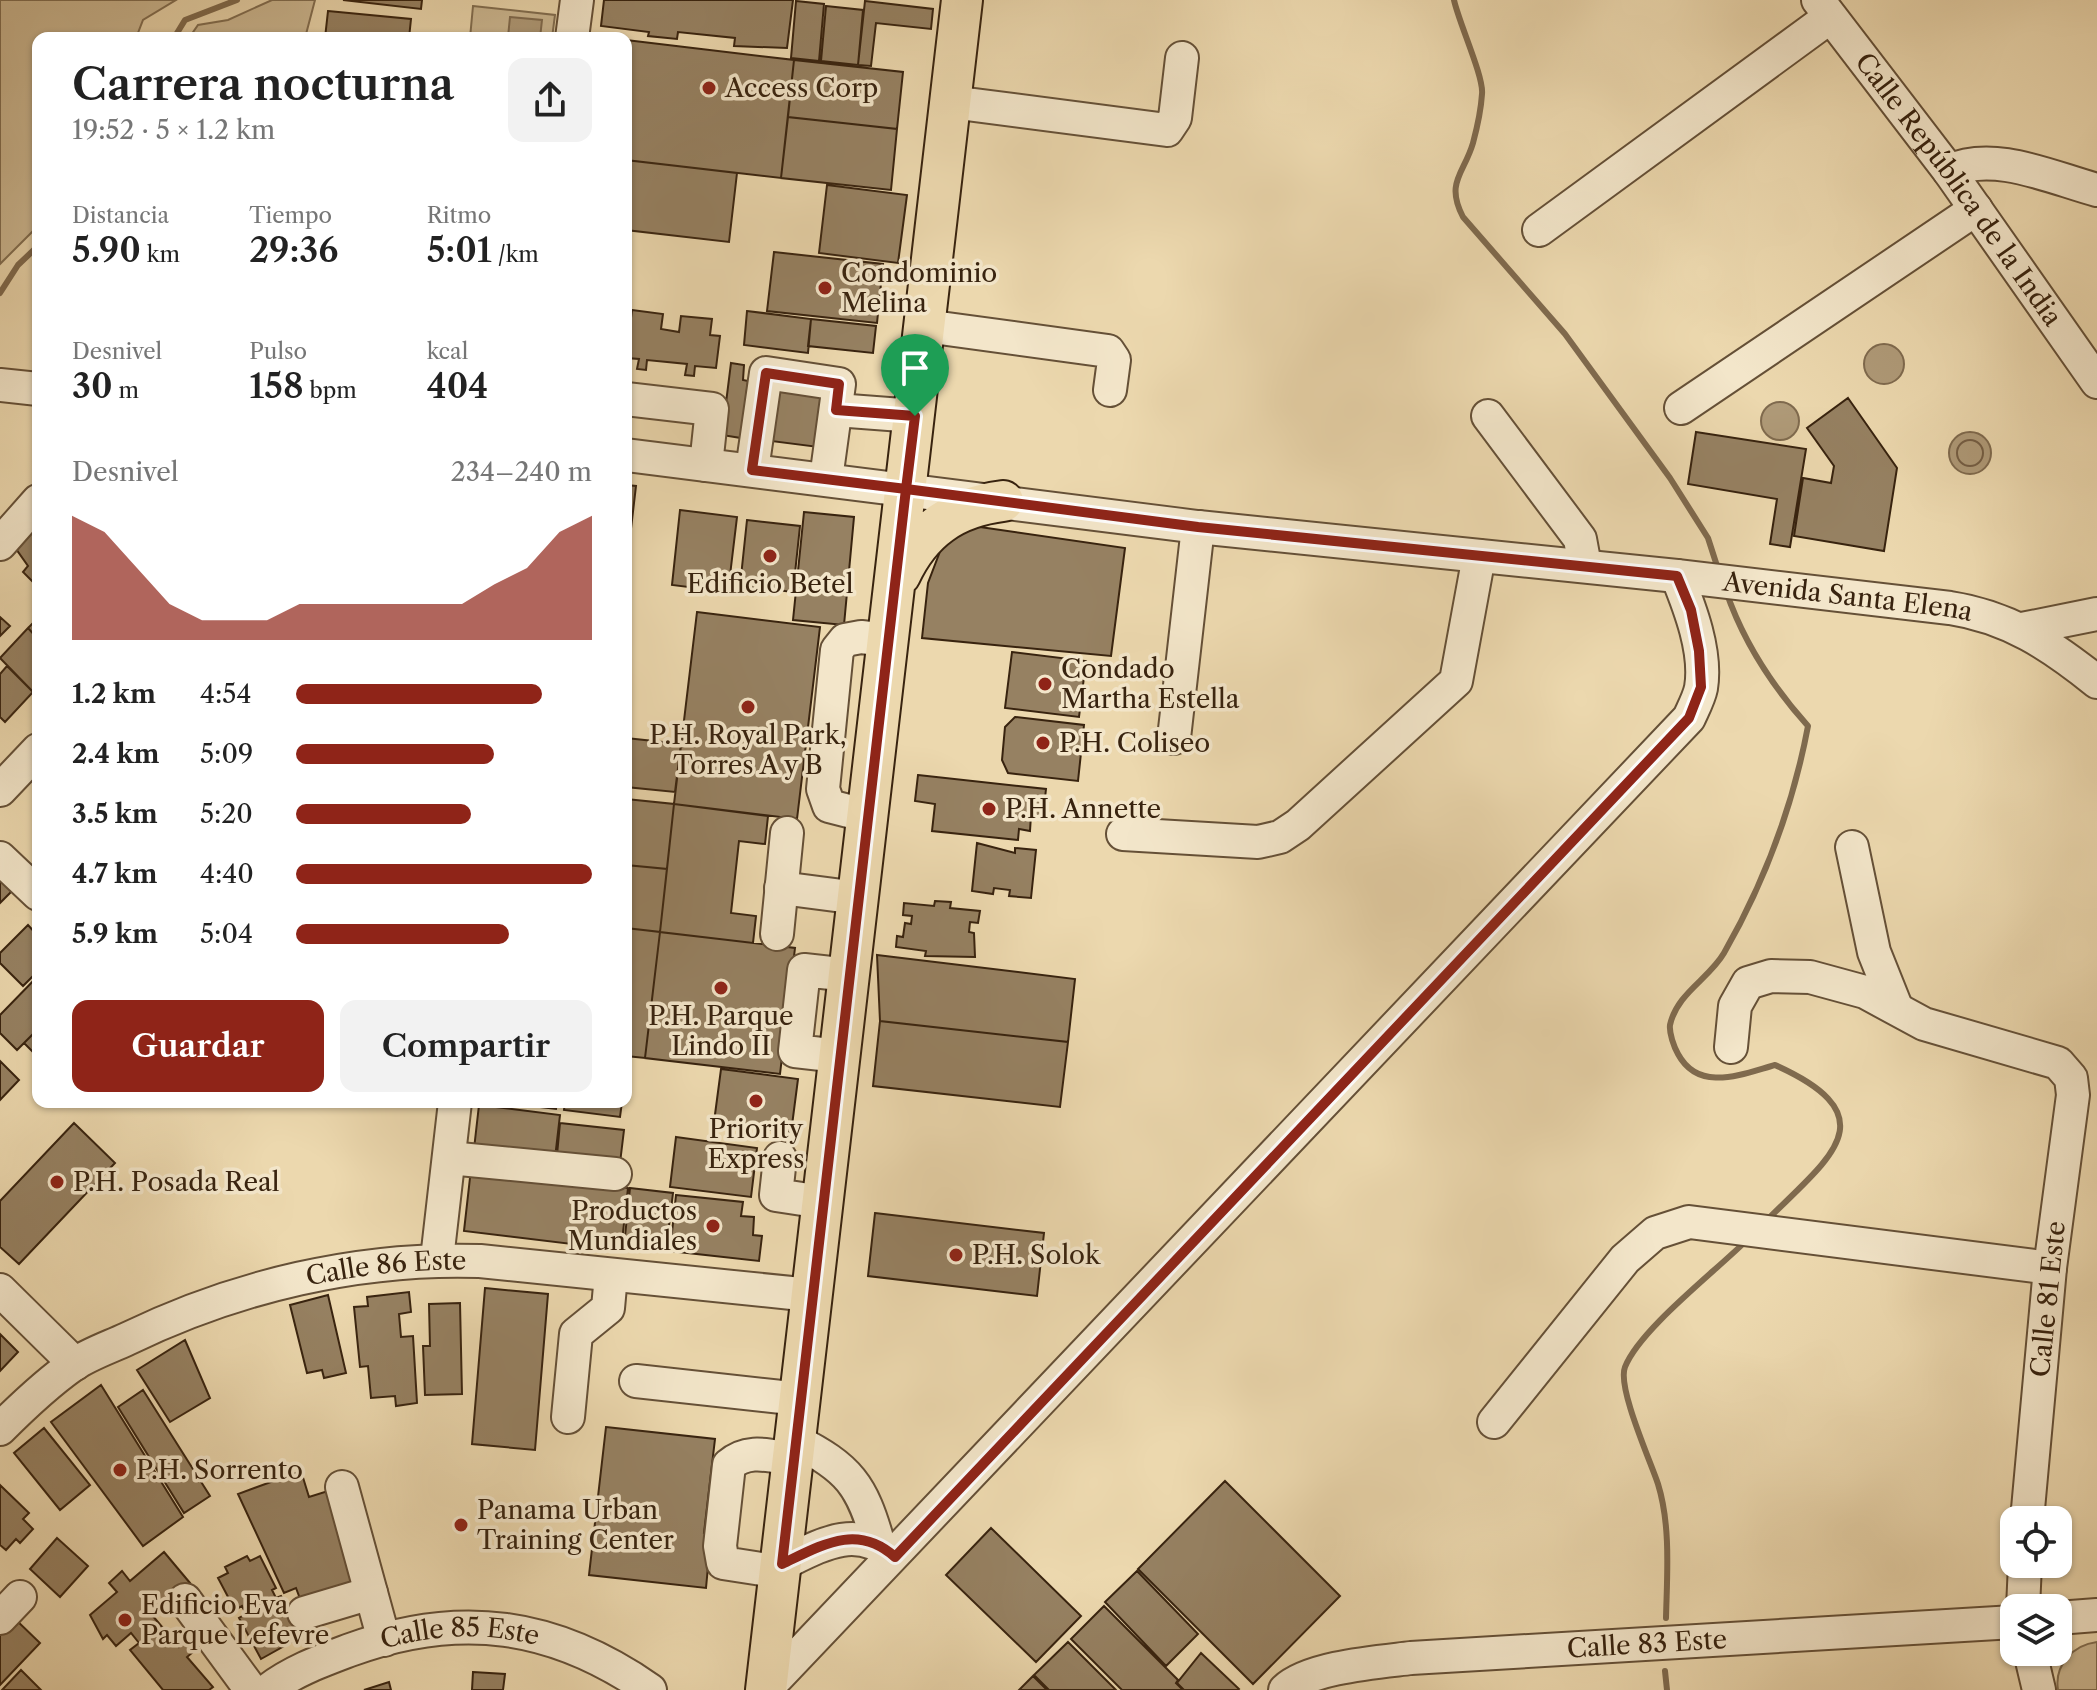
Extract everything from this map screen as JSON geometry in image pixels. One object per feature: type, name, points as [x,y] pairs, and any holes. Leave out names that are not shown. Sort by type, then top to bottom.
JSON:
[{"type":"main road","points":[[766,1690],[962,0]]},
{"type":"main road","points":[[893,589],[915,546],[939,523],[977,505],[1003,501]]},
{"type":"street","points":[[573,32],[577,0]]},
{"type":"street","points":[[1539,230],[1824,8]]},
{"type":"street","name":"Calle República de la India","points":[[1824,8],[1949,171],[2097,382]]},
{"type":"street","points":[[951,102],[1167,130],[1175,118],[1182,58]]},
{"type":"street","points":[[1949,171],[1979,162],[2001,164],[2097,190]]},
{"type":"street","points":[[1681,408],[1976,209]]},
{"type":"street","points":[[925,326],[1108,351],[1114,360],[1110,390]]},
{"type":"street","points":[[752,470],[766,373],[839,384],[826,479]]},
{"type":"street","points":[[0,385],[32,388]]},
{"type":"street","points":[[632,400],[712,409],[706,465]]},
{"type":"street","points":[[836,410],[915,416]]},
{"type":"street","points":[[1488,416],[1580,539],[1585,566]]},
{"type":"street","name":"Avenida Santa Elena","points":[[632,456],[1198,527],[1682,576],[1960,610],[2022,629],[2097,682]]},
{"type":"street","points":[[0,544],[32,508]]},
{"type":"street","points":[[1174,738],[1198,527]]},
{"type":"street","points":[[1123,834],[1258,842],[1280,837],[1298,825],[1456,681],[1479,556]]},
{"type":"street","points":[[766,1690],[886,1550],[1689,718],[1701,687],[1699,651],[1682,576]]},
{"type":"street","points":[[2022,629],[2097,614]]},
{"type":"street","points":[[0,790],[32,756]]},
{"type":"street","points":[[777,934],[787,833]]},
{"type":"street","points":[[1852,847],[1874,952],[1896,1007]]},
{"type":"street","points":[[0,858],[32,888]]},
{"type":"street","points":[[781,888],[858,898]]},
{"type":"street","points":[[1731,1047],[1735,1006],[1748,983],[1771,976],[1810,977],[1865,992],[1896,1007]]},
{"type":"street","name":"Calle 81 Este","points":[[1896,1007],[1938,1029],[2058,1063],[2071,1078],[2073,1095],[2050,1268],[2028,1506]]},
{"type":"street","points":[[437,1259],[454,1108]]},
{"type":"street","points":[[449,1158],[615,1174]]},
{"type":"street","points":[[780,1158],[776,1195],[822,1202]]},
{"type":"street","points":[[1494,1422],[1625,1259],[1655,1233],[1689,1222],[1739,1225],[2050,1268]]},
{"type":"street","name":"Calle 86 Este","points":[[0,1429],[36,1394],[75,1364],[195,1308],[309,1276],[437,1259],[811,1295]]},
{"type":"street","points":[[568,1417],[576,1334],[608,1308],[611,1275]]},
{"type":"street","points":[[0,1290],[75,1364]]},
{"type":"street","points":[[636,1381],[800,1399]]},
{"type":"street","points":[[795,1450],[831,1459],[853,1480],[869,1508],[886,1550],[851,1538],[822,1545],[781,1568],[723,1563],[720,1546],[729,1465],[740,1455],[795,1450]]},
{"type":"street","points":[[342,1487],[384,1640]]},
{"type":"street","points":[[304,1613],[371,1593]]},
{"type":"street","points":[[185,1600],[251,1690]]},
{"type":"street","points":[[2072,1617],[2097,1615]]},
{"type":"street","name":"Calle 83 Este","points":[[1285,1690],[1292,1684],[1327,1672],[1411,1658],[2000,1623]]},
{"type":"street","name":"Calle 85 Este","points":[[268,1690],[286,1677],[324,1659],[384,1640],[423,1630],[483,1625],[549,1639],[595,1657],[650,1690]]},
{"type":"street","points":[[2033,1666],[2039,1690]]},
{"type":"shaded area","points":[[0,0],[176,0],[143,20],[138,32],[32,32],[32,232],[0,264]]},
{"type":"shaded area","points":[[272,0],[315,0],[307,32],[193,32],[198,25],[228,20]]},
{"type":"shaded area","points":[[473,6],[555,15],[553,32],[471,32]]},
{"type":"shaded area","points":[[2097,1642],[2097,1690],[2058,1690],[2062,1666],[2072,1666],[2072,1653]]},
{"type":"water","points":[[510,17],[542,20],[541,32],[508,32]]},
{"type":"water","points":[[1884,344],[1898,350],[1904,364],[1898,378],[1884,384],[1870,378],[1864,364],[1870,350]]},
{"type":"water","points":[[1780,402],[1793,408],[1799,421],[1793,434],[1780,440],[1767,434],[1761,421],[1767,408]]},
{"type":"water","points":[[1970,432],[1985,438],[1991,453],[1985,468],[1970,474],[1955,468],[1949,453],[1955,438]]},
{"type":"building","points":[[343,0],[422,0],[421,9]]},
{"type":"building","points":[[604,0],[793,0],[787,48],[734,46],[735,38],[678,32],[677,39],[648,36],[649,32],[601,26]]},
{"type":"building","points":[[796,1],[824,4],[819,61],[791,58]]},
{"type":"building","points":[[865,1],[933,9],[931,29],[876,23],[871,66],[858,65]]},
{"type":"building","points":[[826,6],[863,10],[858,65],[821,61]]},
{"type":"building","points":[[328,11],[411,19],[410,32],[326,32]]},
{"type":"building","name":"Access Corp","points":[[632,41],[794,60],[781,178],[632,161]]},
{"type":"building","points":[[794,60],[903,72],[897,129],[788,117]]},
{"type":"building","points":[[788,117],[897,129],[891,190],[781,178]]},
{"type":"building","points":[[632,161],[737,173],[729,242],[632,231]]},
{"type":"building","points":[[827,185],[907,195],[898,263],[819,253]]},
{"type":"building","name":"Condominio Melina","points":[[774,252],[883,264],[877,323],[767,311]]},
{"type":"building","points":[[632,310],[663,314],[661,329],[679,332],[681,316],[712,319],[710,335],[720,336],[716,368],[695,366],[694,376],[685,375],[687,364],[647,360],[646,370],[637,369],[639,359],[632,358]]},
{"type":"building","points":[[747,311],[811,319],[808,353],[744,345]]},
{"type":"building","points":[[811,319],[876,326],[873,353],[808,346]]},
{"type":"building","points":[[731,363],[744,365],[743,380],[748,381],[741,438],[722,435]]},
{"type":"building","points":[[779,383],[825,388],[818,447],[771,441]]},
{"type":"building","points":[[1848,398],[1897,468],[1884,551],[1794,536],[1803,478],[1831,483],[1834,466],[1807,428]]},
{"type":"building","points":[[1696,432],[1806,449],[1790,547],[1770,544],[1777,499],[1688,484]]},
{"type":"building","points":[[632,486],[636,486],[632,520]]},
{"type":"building","points":[[680,510],[737,517],[728,592],[672,585]]},
{"type":"building","points":[[804,512],[854,517],[844,625],[793,620]]},
{"type":"building","name":"Edificio Betel","points":[[747,520],[800,526],[793,592],[740,586]]},
{"type":"building","points":[[973,526],[1125,548],[1111,656],[922,638],[928,583],[944,541]]},
{"type":"building","points":[[32,528],[32,581],[23,572],[28,566],[14,546]]},
{"type":"building","name":"P.H. Royal Park, Torres A y B","points":[[697,612],[820,627],[797,819],[674,804]]},
{"type":"building","points":[[0,617],[10,626],[0,636]]},
{"type":"building","points":[[28,628],[32,632],[32,691],[0,658]]},
{"type":"building","name":"Condado Martha Estella","points":[[1012,652],[1086,661],[1079,717],[1005,708]]},
{"type":"building","points":[[7,666],[32,691],[5,722],[0,717],[0,674]]},
{"type":"building","name":"P.H. Coliseo","points":[[1015,717],[1084,725],[1078,781],[1008,773],[1002,760],[1005,727]]},
{"type":"building","points":[[632,739],[681,744],[675,792],[632,788]]},
{"type":"building","name":"P.H. Annette","points":[[918,775],[1046,789],[1043,816],[1031,815],[1030,831],[1019,829],[1018,840],[932,831],[935,804],[915,801]]},
{"type":"building","points":[[632,800],[674,804],[667,869],[632,866]]},
{"type":"building","points":[[674,804],[768,816],[765,844],[739,841],[731,913],[756,916],[753,943],[660,932]]},
{"type":"building","points":[[977,843],[1015,853],[1015,848],[1036,850],[1031,898],[1009,896],[1010,890],[994,888],[993,894],[972,891]]},
{"type":"building","points":[[632,866],[667,869],[660,932],[632,929]]},
{"type":"building","points":[[0,877],[13,890],[0,903]]},
{"type":"building","points":[[935,901],[951,902],[950,908],[980,911],[978,923],[970,922],[969,932],[974,933],[975,957],[925,956],[926,951],[896,947],[897,936],[903,937],[905,923],[911,924],[912,916],[903,915],[904,903],[934,906]]},
{"type":"building","points":[[28,925],[32,929],[32,977],[23,986],[0,963],[0,953]]},
{"type":"building","points":[[632,929],[660,932],[645,1058],[632,1057]]},
{"type":"building","name":"P.H. Parque Lindo II","points":[[660,932],[795,948],[780,1074],[645,1058]]},
{"type":"building","points":[[877,955],[1075,979],[1068,1042],[880,1021]]},
{"type":"building","points":[[32,982],[32,1035],[17,1050],[0,1033],[0,1015]]},
{"type":"building","points":[[880,1021],[1068,1042],[1060,1107],[873,1086]]},
{"type":"building","points":[[32,1035],[32,1051],[24,1043]]},
{"type":"building","points":[[0,1061],[19,1080],[0,1100]]},
{"type":"building","name":"Priority Express","points":[[721,1069],[798,1079],[791,1133],[714,1122]]},
{"type":"building","points":[[479,1108],[560,1115],[555,1158],[474,1149]]},
{"type":"building","points":[[564,1108],[621,1108],[620,1117]]},
{"type":"building","name":"P.H. Posada Real","points":[[74,1123],[115,1163],[19,1264],[0,1247],[0,1201]]},
{"type":"building","points":[[560,1123],[624,1130],[620,1163],[557,1155]]},
{"type":"building","points":[[676,1137],[757,1148],[751,1197],[670,1187]]},
{"type":"building","points":[[471,1169],[628,1188],[621,1250],[464,1231]]},
{"type":"building","points":[[630,1188],[673,1193],[666,1251],[624,1246]]},
{"type":"building","name":"Productos Mundiales","points":[[676,1195],[743,1202],[741,1216],[754,1217],[753,1235],[762,1236],[759,1261],[670,1251]]},
{"type":"building","name":"P.H. Solok","points":[[875,1213],[1044,1233],[1037,1296],[868,1276]]},
{"type":"building","points":[[485,1288],[548,1294],[535,1450],[472,1444]]},
{"type":"building","points":[[409,1292],[411,1312],[399,1314],[401,1337],[413,1336],[417,1403],[396,1406],[395,1396],[371,1398],[368,1366],[360,1367],[354,1307],[368,1306],[367,1297]]},
{"type":"building","points":[[328,1295],[346,1373],[324,1378],[322,1370],[307,1373],[290,1305]]},
{"type":"building","points":[[460,1303],[462,1394],[425,1395],[423,1346],[430,1346],[429,1304]]},
{"type":"building","points":[[0,1334],[18,1352],[0,1371]]},
{"type":"building","points":[[185,1340],[210,1398],[170,1422],[137,1370]]},
{"type":"building","name":"P.H. Sorrento","points":[[101,1385],[183,1517],[143,1546],[51,1422]]},
{"type":"building","points":[[143,1390],[210,1496],[184,1513],[118,1407]]},
{"type":"building","points":[[606,1427],[715,1439],[704,1533],[711,1534],[706,1588],[589,1575]]},
{"type":"building","points":[[44,1428],[90,1485],[60,1510],[14,1453]]},
{"type":"building","points":[[301,1471],[309,1497],[328,1491],[357,1586],[302,1604],[296,1588],[284,1593],[238,1494]]},
{"type":"building","points":[[1225,1481],[1340,1596],[1253,1684],[1138,1569]]},
{"type":"building","points":[[0,1485],[29,1513],[23,1519],[33,1529],[20,1543],[16,1539],[6,1550],[0,1545]]},
{"type":"building","points":[[991,1528],[1081,1616],[1036,1662],[946,1575]]},
{"type":"building","points":[[57,1538],[88,1566],[60,1597],[30,1569]]},
{"type":"building","name":"Edificio Eva Parque Lefevre","points":[[164,1552],[190,1583],[152,1615],[179,1647],[192,1636],[200,1646],[187,1657],[213,1687],[209,1690],[163,1690],[130,1650],[139,1643],[131,1633],[116,1646],[107,1635],[103,1639],[90,1615],[117,1592],[109,1583],[122,1571],[130,1581]]},
{"type":"building","points":[[247,1556],[250,1561],[260,1556],[276,1588],[272,1590],[276,1598],[281,1596],[302,1636],[261,1659],[239,1618],[246,1614],[242,1606],[235,1610],[218,1578],[228,1573],[225,1567]]},
{"type":"building","points":[[1137,1571],[1198,1634],[1166,1666],[1105,1602]]},
{"type":"building","points":[[1104,1606],[1178,1680],[1176,1683],[1183,1690],[1122,1690],[1071,1639]]},
{"type":"building","points":[[12,1616],[40,1643],[0,1685],[0,1629]]},
{"type":"building","points":[[1068,1642],[1116,1690],[1049,1690],[1034,1675]]},
{"type":"building","points":[[1201,1653],[1239,1689],[1184,1690],[1177,1683]]},
{"type":"building","points":[[21,1670],[41,1690],[2,1690]]},
{"type":"building","points":[[473,1672],[505,1674],[503,1690],[472,1690]]},
{"type":"building","points":[[1033,1676],[1047,1690],[1019,1690]]},
{"type":"building","points":[[389,1682],[391,1690],[364,1690]]},
{"type":"waterway","points":[[178,32],[185,20],[237,0]]},
{"type":"waterway","points":[[1454,0],[1482,86],[1473,143],[1456,186],[1463,217],[1565,334],[1670,478],[1708,538],[1718,569]]},
{"type":"waterway","points":[[0,293],[18,265],[32,252]]},
{"type":"waterway","points":[[1726,591],[1760,663],[1808,726],[1785,815],[1752,899],[1724,953],[1679,1004],[1670,1028],[1678,1054],[1697,1073],[1722,1078],[1775,1065],[1811,1084],[1831,1102],[1840,1121],[1838,1139],[1811,1177],[1767,1220]]},
{"type":"waterway","points":[[1666,1618],[1665,1517],[1658,1484],[1630,1406],[1625,1367],[1633,1352],[1662,1318],[1748,1239]]},
{"type":"waterway","points":[[1665,1671],[1667,1690]]},
{"type":"place","name":"Access Corp","points":[[709,88]]},
{"type":"place","name":"Condominio Melina","points":[[825,288]]},
{"type":"place","name":"Edificio Betel","points":[[770,556]]},
{"type":"place","name":"Condado Martha Estella","points":[[1045,684]]},
{"type":"place","name":"P.H. Royal Park, Torres A y B","points":[[748,707]]},
{"type":"place","name":"P.H. Coliseo","points":[[1043,743]]},
{"type":"place","name":"P.H. Annette","points":[[989,809]]},
{"type":"place","name":"P.H. Parque Lindo II","points":[[721,988]]},
{"type":"place","name":"Priority Express","points":[[756,1101]]},
{"type":"place","name":"P.H. Posada Real","points":[[57,1182]]},
{"type":"place","name":"Productos Mundiales","points":[[713,1226]]},
{"type":"place","name":"P.H. Solok","points":[[956,1255]]},
{"type":"place","name":"P.H. Sorrento","points":[[120,1470]]},
{"type":"place","name":"Panama Urban Training Center","points":[[461,1525]]},
{"type":"place","name":"Edificio Eva Parque Lefevre","points":[[125,1620]]},
{"type":"route","points":[[915,416],[836,410],[839,384],[766,373],[752,470],[906,489],[782,1564],[822,1545],[851,1538],[878,1542],[895,1557],[1689,718],[1701,687],[1699,651],[1691,610],[1677,576],[1198,527],[906,489],[915,416]]}]
